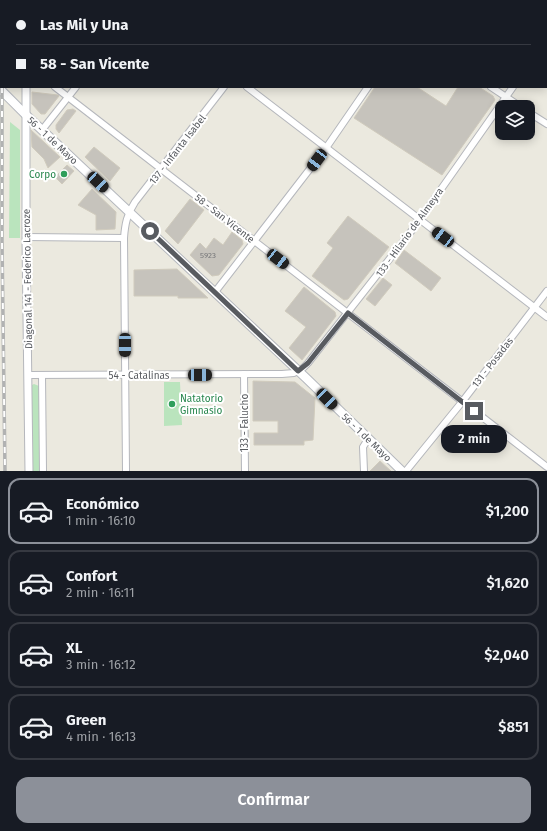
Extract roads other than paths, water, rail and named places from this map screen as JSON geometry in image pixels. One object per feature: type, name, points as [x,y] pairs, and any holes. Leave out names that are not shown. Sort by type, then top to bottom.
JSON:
[{"type":"main road","name":"56 - 1 de Mayo","points":[[0,89],[402,471]]},
{"type":"street","name":"Diagonal 141 - Federico Lacroze","points":[[26,88],[29,471]]},
{"type":"street","name":"58 - San Vicente","points":[[56,88],[547,467]]},
{"type":"street","points":[[42,130],[75,88]]},
{"type":"street","name":"137 - Infanta Isabel","points":[[129,211],[223,88]]},
{"type":"street","points":[[248,88],[547,317]]},
{"type":"street","points":[[215,292],[326,148],[367,88]]},
{"type":"street","points":[[492,88],[510,100]]},
{"type":"street","name":"133 - Hilario de Almeyra","points":[[298,371],[308,363],[420,219],[512,88]]},
{"type":"street","points":[[535,116],[547,124]]},
{"type":"street","points":[[126,471],[124,238],[125,224],[129,211]]},
{"type":"street","points":[[26,237],[124,238]]},
{"type":"street","name":"131 - Posadas","points":[[406,471],[462,402],[547,290]]},
{"type":"street","name":"54 - Catalinas","points":[[28,375],[288,374],[298,371]]},
{"type":"street","name":"133 - Falucho","points":[[244,374],[245,471]]},
{"type":"street","points":[[42,375],[44,471]]},
{"type":"street","points":[[364,471],[363,447],[368,439]]},
{"type":"railway","points":[[2,88],[5,471]]},
{"type":"place","name":"Corpo","points":[[64,174]]},
{"type":"place","name":"Natatorio Gimnasio","points":[[172,404]]}]
